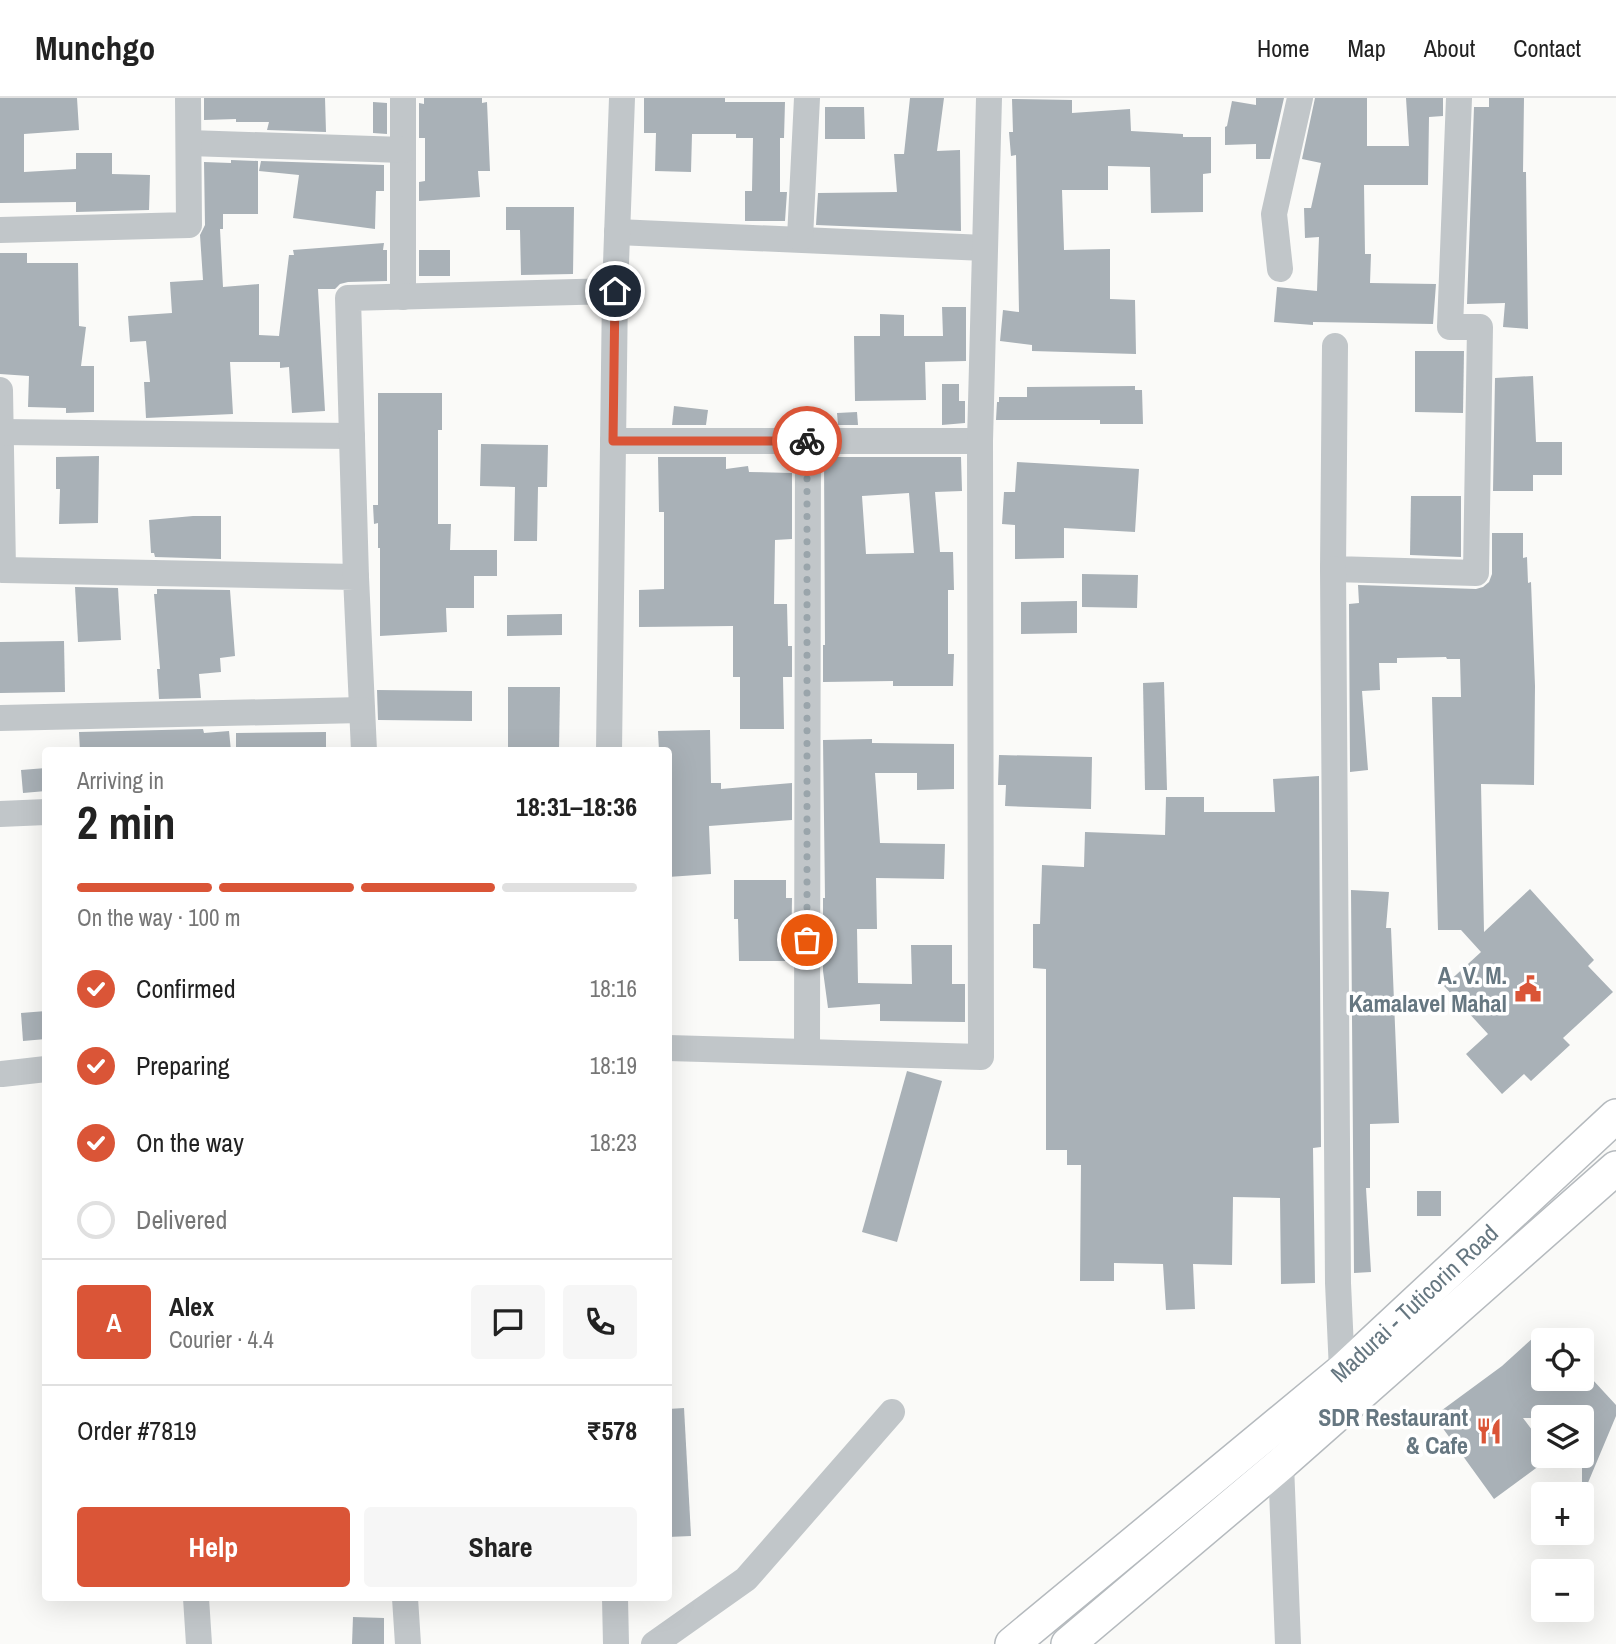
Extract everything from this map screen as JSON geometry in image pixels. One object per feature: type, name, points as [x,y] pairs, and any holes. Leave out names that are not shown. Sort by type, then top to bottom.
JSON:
[{"type":"main road","name":"Madurai - Tuticorin Road","points":[[1012,1644],[1342,1371],[1616,1116]]},
{"type":"main road","name":"Madurai - Tuticorin Road","points":[[1068,1644],[1281,1464],[1616,1168]]},
{"type":"street","points":[[0,230],[190,225],[188,98]]},
{"type":"street","points":[[403,98],[403,297]]},
{"type":"street","points":[[609,747],[615,291],[622,98]]},
{"type":"street","points":[[800,238],[807,98]]},
{"type":"street","points":[[672,1048],[981,1057],[980,441],[989,98]]},
{"type":"street","points":[[1280,269],[1274,214],[1300,98]]},
{"type":"street","points":[[1332,569],[1476,573],[1480,327],[1450,327],[1459,98]]},
{"type":"street","points":[[189,143],[403,150]]},
{"type":"street","points":[[617,232],[985,247]]},
{"type":"street","points":[[364,747],[348,299],[615,291]]},
{"type":"street","points":[[1335,346],[1332,569],[1338,1270],[1342,1371]]},
{"type":"street","points":[[0,390],[2,571],[356,577]]},
{"type":"street","points":[[2,432],[352,436]]},
{"type":"street","points":[[613,441],[980,441]]},
{"type":"street","points":[[807,1052],[808,441]]},
{"type":"street","points":[[0,719],[362,710]]},
{"type":"street","points":[[0,814],[42,812]]},
{"type":"street","points":[[2,1074],[42,1069]]},
{"type":"street","points":[[654,1644],[746,1579],[892,1412]]},
{"type":"street","points":[[1281,1464],[1288,1644]]},
{"type":"street","points":[[196,1601],[199,1644]]},
{"type":"street","points":[[405,1601],[408,1644]]},
{"type":"street","points":[[615,1601],[616,1644]]},
{"type":"building","points":[[0,98],[77,98],[79,130],[24,134],[24,172],[76,169],[76,153],[112,153],[112,174],[150,175],[149,210],[76,212],[76,202],[0,203]]},
{"type":"building","points":[[204,98],[325,98],[326,132],[267,130],[269,122],[204,120]]},
{"type":"building","points":[[424,98],[482,98],[482,103],[487,102],[490,171],[478,171],[480,197],[419,201],[419,182],[425,181],[425,138],[419,138],[419,103],[424,104]]},
{"type":"building","points":[[644,98],[725,98],[725,102],[785,102],[784,138],[780,138],[780,192],[787,192],[785,221],[745,221],[745,191],[752,191],[753,138],[736,138],[736,134],[692,134],[691,172],[655,171],[656,133],[644,133]]},
{"type":"building","points":[[910,98],[944,98],[937,151],[960,150],[961,231],[816,225],[818,193],[897,192],[894,154],[904,154]]},
{"type":"building","points":[[1256,98],[1284,98],[1270,159],[1256,159],[1256,144],[1225,145],[1225,127],[1232,101],[1256,105]]},
{"type":"building","points":[[1315,98],[1367,98],[1367,146],[1409,146],[1406,98],[1443,98],[1443,116],[1429,117],[1428,185],[1364,185],[1365,254],[1371,254],[1370,283],[1436,284],[1433,324],[1313,322],[1313,325],[1274,322],[1277,287],[1317,291],[1319,237],[1305,238],[1304,208],[1311,208],[1321,163],[1302,159]]},
{"type":"building","points":[[1489,98],[1524,98],[1523,172],[1526,172],[1528,329],[1503,327],[1505,303],[1467,304],[1474,107],[1489,107]]},
{"type":"building","points":[[1012,99],[1072,100],[1072,113],[1130,109],[1131,131],[1211,137],[1211,173],[1203,174],[1203,212],[1151,213],[1150,167],[1108,166],[1108,190],[1062,190],[1064,250],[1110,249],[1110,299],[1135,300],[1136,354],[1032,351],[1032,345],[1000,341],[1003,310],[1019,312],[1016,155],[1011,156],[1009,132],[1013,132]]},
{"type":"building","points":[[373,102],[387,103],[387,134],[373,133]]},
{"type":"building","points":[[825,107],[864,107],[865,139],[825,139]]},
{"type":"building","points":[[231,160],[258,161],[258,214],[223,214],[223,229],[220,229],[223,287],[259,284],[259,335],[279,336],[289,255],[294,255],[293,250],[384,243],[383,250],[387,250],[387,281],[348,282],[335,289],[318,289],[325,411],[292,413],[289,367],[280,368],[280,362],[230,362],[233,414],[146,418],[144,382],[150,382],[146,341],[130,342],[128,316],[172,313],[170,282],[203,280],[200,235],[205,225],[204,162],[231,163]]},
{"type":"building","points":[[261,161],[384,165],[384,191],[376,191],[375,229],[293,218],[299,175],[259,171]]},
{"type":"building","points":[[506,207],[574,207],[573,274],[521,275],[520,230],[506,230]]},
{"type":"building","points":[[419,250],[450,250],[450,276],[419,276]]},
{"type":"building","points":[[0,253],[27,253],[27,263],[78,263],[79,326],[86,327],[81,366],[94,366],[94,412],[66,413],[66,408],[28,407],[29,376],[0,374]]},
{"type":"building","points":[[942,307],[966,307],[966,361],[925,362],[926,400],[855,401],[854,336],[880,336],[880,314],[904,315],[904,336],[943,336]]},
{"type":"building","points":[[1415,351],[1464,351],[1463,413],[1415,412]]},
{"type":"building","points":[[1533,376],[1536,442],[1562,442],[1562,475],[1533,475],[1533,491],[1493,491],[1495,378]]},
{"type":"building","points":[[942,384],[959,384],[959,401],[965,401],[965,423],[942,425]]},
{"type":"building","points":[[1135,386],[1135,390],[1142,390],[1143,424],[1100,424],[1100,420],[996,420],[999,397],[1027,397],[1027,387]]},
{"type":"building","points":[[378,393],[442,393],[442,430],[438,430],[438,524],[451,524],[450,550],[497,550],[497,576],[474,576],[474,608],[446,608],[447,632],[380,636],[380,548],[373,505],[378,505]]},
{"type":"building","points":[[674,406],[708,410],[706,425],[672,425]]},
{"type":"building","points":[[857,412],[858,425],[838,425],[837,413]]},
{"type":"building","points":[[481,444],[548,445],[547,487],[538,487],[537,541],[514,541],[515,487],[480,486]]},
{"type":"building","points":[[99,456],[98,523],[59,524],[60,489],[56,489],[56,457]]},
{"type":"building","points":[[658,457],[726,457],[726,469],[748,466],[749,472],[792,473],[792,539],[775,540],[774,604],[787,604],[788,646],[792,646],[792,677],[783,677],[784,729],[740,729],[740,677],[733,677],[733,626],[639,627],[639,590],[664,589],[664,512],[659,512]]},
{"type":"building","points":[[824,457],[961,457],[962,491],[935,492],[940,552],[953,552],[954,590],[948,590],[948,654],[954,654],[953,686],[893,686],[893,681],[823,682]],"holes":[[[909,493],[914,553],[866,554],[862,496]]]},
{"type":"building","points":[[1017,462],[1139,469],[1135,532],[1064,528],[1064,558],[1015,559],[1015,525],[1002,524],[1004,492],[1015,492]]},
{"type":"building","points":[[1411,496],[1461,496],[1461,557],[1410,555]]},
{"type":"building","points":[[221,516],[221,559],[155,557],[154,553],[151,553],[149,520]]},
{"type":"building","points":[[1492,533],[1523,533],[1523,558],[1527,557],[1528,583],[1531,582],[1535,686],[1534,785],[1481,784],[1484,932],[1530,889],[1594,960],[1588,966],[1613,992],[1563,1038],[1570,1045],[1531,1081],[1524,1074],[1502,1094],[1466,1054],[1488,1034],[1444,986],[1481,952],[1461,930],[1438,930],[1432,697],[1461,697],[1460,659],[1397,658],[1397,663],[1379,663],[1380,690],[1362,691],[1368,770],[1350,772],[1349,604],[1359,603],[1358,585],[1476,589],[1483,587],[1492,574]]},
{"type":"building","points":[[1082,574],[1138,575],[1137,608],[1082,607]]},
{"type":"building","points":[[75,587],[118,588],[121,640],[78,642]]},
{"type":"building","points":[[157,589],[230,590],[235,656],[220,658],[221,672],[199,674],[201,698],[159,699],[157,669],[160,669],[154,594],[157,594]]},
{"type":"building","points":[[1077,601],[1077,633],[1021,634],[1021,602]]},
{"type":"building","points":[[562,614],[562,635],[507,636],[507,615]]},
{"type":"building","points":[[64,641],[65,692],[0,693],[0,642]]},
{"type":"building","points":[[1164,682],[1167,790],[1145,790],[1143,683]]},
{"type":"building","points":[[508,687],[560,687],[559,747],[508,747]]},
{"type":"building","points":[[377,690],[472,691],[472,721],[378,720]]},
{"type":"building","points":[[203,729],[204,733],[229,731],[231,747],[80,747],[79,732]]},
{"type":"building","points":[[710,730],[711,783],[721,783],[721,789],[792,783],[792,820],[709,826],[711,874],[672,877],[672,747],[659,747],[658,731]]},
{"type":"building","points":[[326,732],[326,747],[236,747],[236,733]]},
{"type":"building","points":[[872,739],[872,743],[954,744],[954,789],[917,790],[917,773],[875,773],[880,843],[945,844],[944,879],[876,878],[877,929],[857,929],[858,983],[912,984],[911,945],[952,945],[952,984],[965,984],[965,1022],[880,1021],[880,1004],[828,1008],[823,971],[823,740]]},
{"type":"building","points":[[999,755],[1092,757],[1091,809],[1005,806],[1006,785],[998,785]]},
{"type":"building","points":[[42,768],[42,791],[23,793],[21,770]]},
{"type":"building","points":[[1319,776],[1321,1147],[1313,1148],[1315,1283],[1281,1284],[1280,1198],[1233,1197],[1232,1265],[1193,1264],[1195,1309],[1166,1310],[1163,1264],[1114,1263],[1114,1281],[1080,1281],[1081,1165],[1067,1165],[1067,1150],[1046,1150],[1046,969],[1033,968],[1033,924],[1040,924],[1042,865],[1084,867],[1085,832],[1165,835],[1166,797],[1204,797],[1204,812],[1275,812],[1273,779]]},
{"type":"building","points":[[734,880],[786,880],[786,898],[792,898],[791,961],[739,961],[738,919],[734,919]]},
{"type":"building","points":[[1351,890],[1389,892],[1386,928],[1391,928],[1399,1123],[1370,1124],[1370,1188],[1366,1188],[1371,1272],[1354,1273]]},
{"type":"building","points":[[42,1011],[42,1039],[23,1041],[21,1013]]},
{"type":"building","points":[[907,1071],[942,1081],[897,1242],[862,1232]]},
{"type":"building","points":[[1417,1191],[1441,1191],[1441,1216],[1417,1216]]},
{"type":"building","name":"SDR Restaurant & Cafe","points":[[1531,1340],[1531,1391],[1594,1391],[1594,1381],[1616,1405],[1616,1416],[1588,1482],[1582,1482],[1582,1468],[1594,1468],[1594,1405],[1531,1405],[1531,1418],[1523,1418],[1531,1429],[1531,1468],[1536,1468],[1494,1499],[1434,1416],[1502,1366]]},
{"type":"building","points":[[684,1408],[691,1536],[672,1537],[672,1409]]},
{"type":"building","points":[[353,1617],[384,1618],[384,1644],[352,1644]]},
{"type":"way so far","points":[[807,441],[807,940]]},
{"type":"place","name":"A. V. M. Kamalavel Mahal","points":[[1528,989]]},
{"type":"place","name":"SDR Restaurant & Cafe","points":[[1489,1431]]},
{"type":"route","points":[[615,291],[613,441],[807,441]]}]
